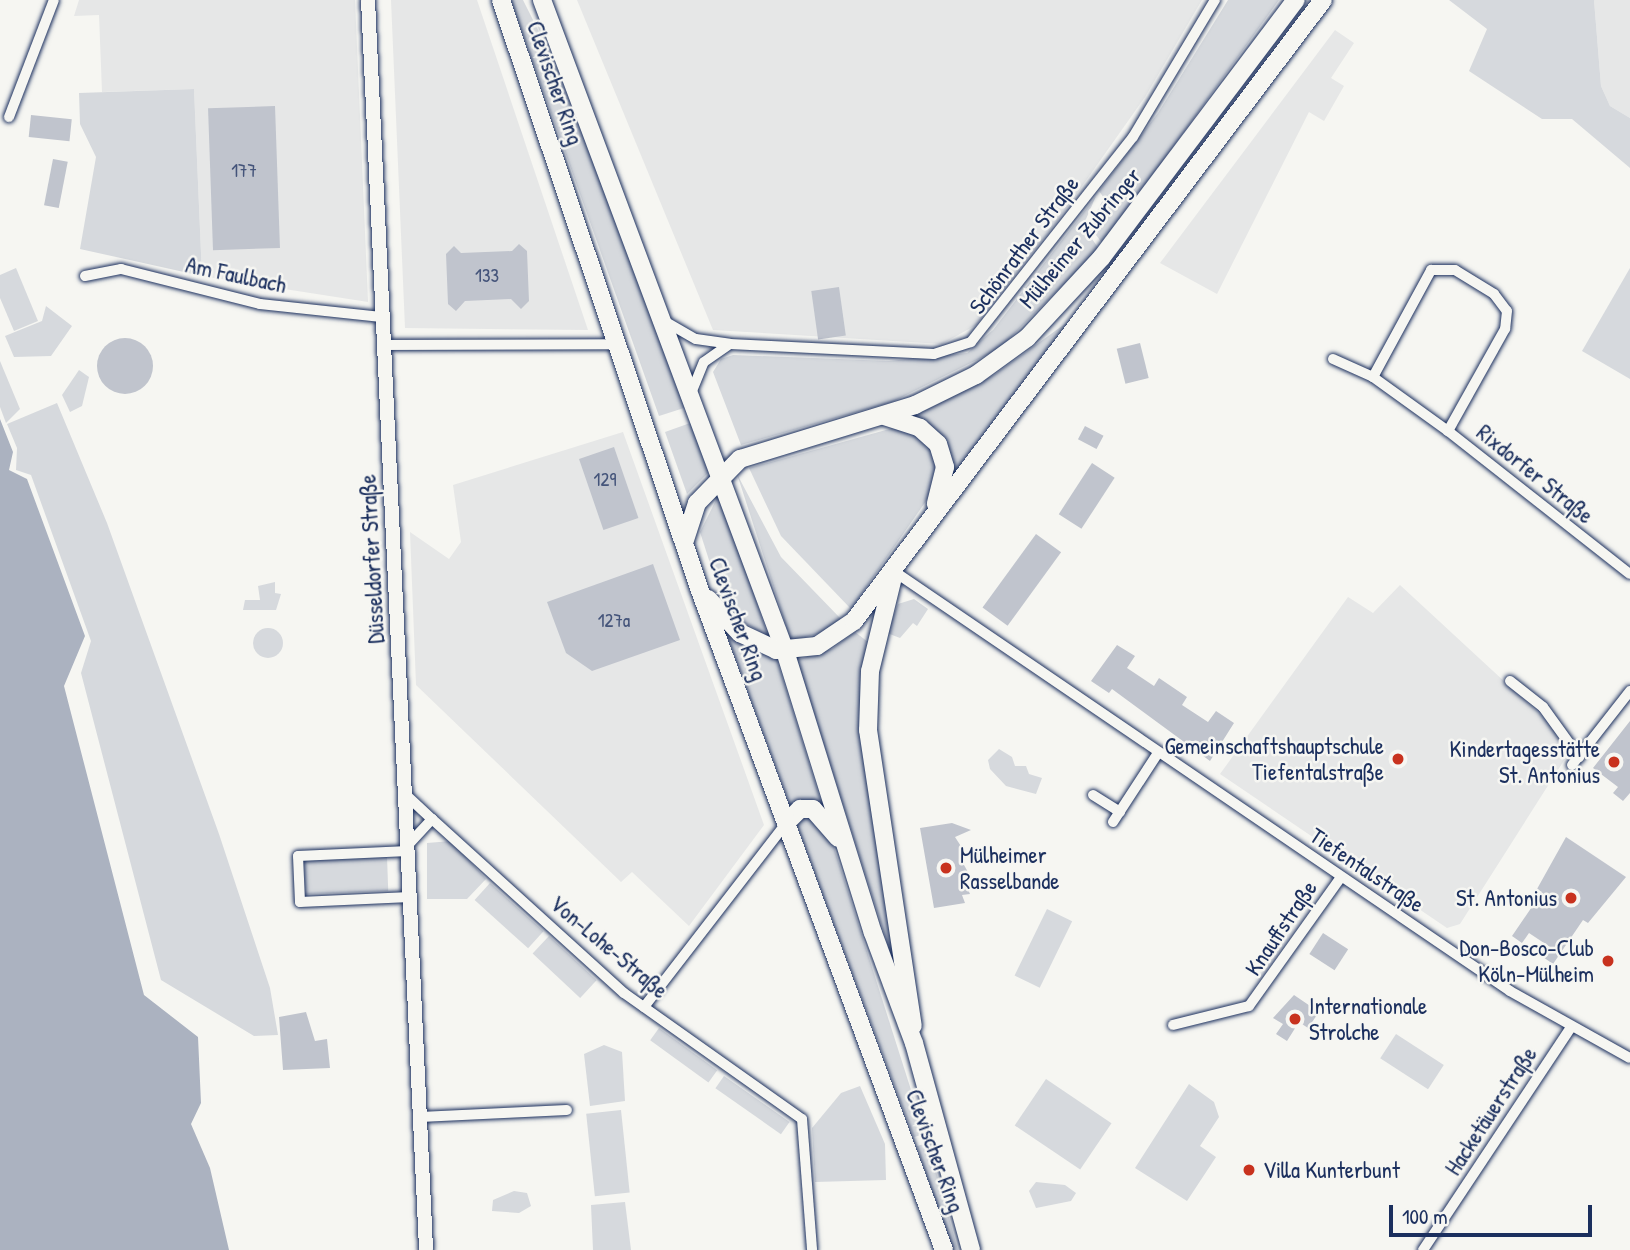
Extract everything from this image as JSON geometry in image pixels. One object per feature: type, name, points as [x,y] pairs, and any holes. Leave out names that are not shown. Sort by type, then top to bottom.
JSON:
[{"type":"main road","name":"Clevischer Ring","points":[[500,0],[699,588],[943,1250]]},
{"type":"main road","name":"Clevischer Ring","points":[[542,0],[692,391],[785,651],[847,853],[914,1043],[971,1250]]},
{"type":"main road","name":"Mülheimer Zubringer","points":[[721,472],[751,455],[884,416],[976,375],[1027,338],[1102,257],[1296,0]]},
{"type":"main road","name":"Mülheimer Zubringer","points":[[895,572],[933,514],[1323,0]]},
{"type":"main road","points":[[884,416],[920,428],[938,444],[945,467],[933,514]]},
{"type":"main road","points":[[684,543],[696,503],[721,472]]},
{"type":"main road","name":"Clevischer Ring","points":[[895,572],[870,671],[868,730],[914,1043]]},
{"type":"main road","points":[[699,588],[740,633],[785,651],[817,646],[844,631],[895,572]]},
{"type":"main road","points":[[786,822],[800,809],[813,809],[847,853]]},
{"type":"street","points":[[9,117],[54,0]]},
{"type":"street","name":"Düsseldorfer Straße","points":[[368,0],[426,1250]]},
{"type":"street","name":"Schönrather Straße","points":[[666,322],[696,339],[730,344],[934,354],[971,342],[1133,137],[1215,0]]},
{"type":"street","name":"Am Faulbach","points":[[85,276],[121,269],[260,303],[381,317]]},
{"type":"street","name":"Rixdorfer Straße","points":[[1373,377],[1431,271],[1455,270],[1494,294],[1507,311],[1505,329],[1448,430]]},
{"type":"street","points":[[384,345],[616,344]]},
{"type":"street","points":[[692,391],[708,357],[730,344]]},
{"type":"street","name":"Rixdorfer Straße","points":[[1333,359],[1373,377],[1448,430],[1630,573]]},
{"type":"street","name":"Tiefentalstraße","points":[[895,572],[1341,877],[1570,1029],[1630,1058]]},
{"type":"street","points":[[1510,681],[1543,707],[1576,761],[1630,691]]},
{"type":"street","points":[[1093,795],[1117,817],[1158,753]]},
{"type":"street","name":"Von-Lohe-Straße","points":[[405,794],[644,1007],[802,1119],[812,1250]]},
{"type":"street","points":[[410,897],[300,902],[298,856],[408,848],[432,819]]},
{"type":"street","points":[[644,1007],[786,822]]},
{"type":"street","name":"Knauffstraße","points":[[1173,1025],[1249,1006],[1341,877]]},
{"type":"street","name":"Hacketäuerstraße","points":[[1423,1250],[1570,1029]]},
{"type":"street","points":[[420,1117],[567,1110]]},
{"type":"shaded area","points":[[79,0],[355,0],[368,302],[202,276],[194,89],[102,92],[99,15],[74,16]]},
{"type":"shaded area","points":[[391,0],[477,0],[588,330],[405,328]]},
{"type":"shaded area","points":[[511,0],[523,0],[557,68],[687,407],[659,416]]},
{"type":"shaded area","points":[[577,0],[1202,0],[1145,97],[1056,223],[976,325],[942,344],[713,330]]},
{"type":"shaded area","points":[[1228,0],[1279,0],[1103,244],[1089,226],[1104,198],[1099,191],[1158,113]]},
{"type":"shaded area","points":[[1449,0],[1594,0],[1601,86],[1610,106],[1630,118],[1630,168],[1572,119],[1542,119],[1469,71],[1487,29]]},
{"type":"shaded area","points":[[1594,0],[1630,0],[1630,118],[1610,106],[1601,86]]},
{"type":"shaded area","points":[[1335,30],[1354,43],[1331,78],[1344,86],[1324,121],[1309,112],[1217,294],[1160,263]]},
{"type":"shaded area","points":[[194,89],[202,276],[80,249],[96,157],[80,124],[79,93]]},
{"type":"shaded area","points":[[1096,196],[1083,226],[1099,249],[999,349],[892,402],[741,445],[713,372],[721,359],[733,355],[889,361],[967,353],[993,330]]},
{"type":"shaded area","points":[[16,268],[38,321],[14,331],[0,298],[0,275]]},
{"type":"shaded area","points":[[1630,268],[1630,379],[1582,351]]},
{"type":"shaded area","points":[[46,306],[72,326],[51,356],[14,357],[5,336],[42,321]]},
{"type":"shaded area","points":[[1073,318],[951,477],[913,417],[994,375]]},
{"type":"shaded area","points":[[0,361],[20,409],[6,423],[0,407]]},
{"type":"shaded area","points":[[79,370],[89,377],[82,406],[70,412],[62,395]]},
{"type":"shaded area","points":[[57,403],[107,523],[219,834],[270,988],[278,1035],[254,1036],[161,980],[81,673],[91,641],[31,475],[16,470],[17,448],[7,424]]},
{"type":"shaded area","points":[[0,419],[13,452],[9,470],[27,479],[85,636],[64,686],[144,995],[198,1037],[201,1103],[191,1124],[210,1168],[229,1250],[0,1250]]},
{"type":"shaded area","points":[[693,422],[710,471],[687,494],[665,432]]},
{"type":"shaded area","points":[[893,428],[920,434],[938,460],[933,491],[851,609],[781,536],[749,468]]},
{"type":"shaded area","points":[[623,432],[764,825],[689,926],[632,872],[621,882],[416,685],[410,532],[449,559],[461,542],[453,485]]},
{"type":"shaded area","points":[[737,474],[781,557],[841,619],[824,632],[791,641]]},
{"type":"shaded area","points":[[718,496],[721,497],[768,636],[738,619],[716,582],[700,532]]},
{"type":"shaded area","points":[[275,582],[275,593],[281,594],[276,610],[243,610],[245,600],[260,600],[258,586]]},
{"type":"shaded area","name":"Gemeinschaftshauptschule Tiefentalstraße","points":[[1400,585],[1544,718],[1570,751],[1460,924],[1447,928],[1220,774],[1348,597],[1373,613]]},
{"type":"shaded area","points":[[914,599],[928,609],[917,626],[913,623],[900,638],[887,633],[898,604]]},
{"type":"shaded area","points":[[268,628],[274,629],[282,637],[282,649],[274,657],[268,658],[262,657],[254,649],[253,643],[254,637],[262,629]]},
{"type":"shaded area","points":[[855,632],[868,642],[860,730],[896,970],[797,660],[832,649]]},
{"type":"shaded area","points":[[728,637],[777,660],[822,805],[813,801],[791,807]]},
{"type":"shaded area","points":[[999,749],[1012,757],[1015,766],[1026,766],[1029,774],[1042,778],[1036,794],[1006,786],[990,769],[988,760]]},
{"type":"shaded area","points":[[810,815],[830,835],[925,1134],[914,1137],[796,822]]},
{"type":"shaded area","points":[[451,841],[486,879],[467,899],[427,899],[427,843]]},
{"type":"shaded area","points":[[387,856],[388,891],[305,894],[304,859]]},
{"type":"shaded area","points":[[490,883],[544,931],[528,948],[475,900]]},
{"type":"shaded area","points":[[1047,909],[1072,921],[1040,988],[1015,976]]},
{"type":"shaded area","points":[[549,936],[597,980],[580,998],[533,954]]},
{"type":"shaded area","points":[[659,1028],[717,1070],[708,1082],[650,1040]]},
{"type":"shaded area","points":[[1396,1034],[1444,1065],[1428,1089],[1380,1058]]},
{"type":"shaded area","points":[[604,1045],[622,1052],[625,1101],[590,1106],[584,1054]]},
{"type":"shaded area","points":[[724,1076],[790,1122],[781,1134],[715,1088]]},
{"type":"shaded area","points":[[1046,1079],[1111,1123],[1080,1170],[1015,1125]]},
{"type":"shaded area","points":[[1189,1084],[1214,1102],[1219,1117],[1200,1146],[1216,1157],[1187,1201],[1135,1168]]},
{"type":"shaded area","points":[[860,1086],[885,1144],[886,1180],[815,1182],[812,1128],[841,1093]]},
{"type":"shaded area","points":[[621,1110],[630,1193],[595,1196],[586,1114]]},
{"type":"shaded area","points":[[928,1143],[958,1250],[952,1250],[917,1146]]},
{"type":"shaded area","points":[[1036,1182],[1065,1185],[1076,1193],[1071,1201],[1036,1208],[1029,1191]]},
{"type":"shaded area","points":[[514,1191],[527,1193],[531,1206],[519,1213],[492,1211],[493,1200]]},
{"type":"shaded area","points":[[625,1202],[631,1250],[593,1250],[591,1205]]},
{"type":"building","points":[[275,106],[280,248],[213,250],[208,108]]},
{"type":"building","points":[[31,115],[72,119],[69,141],[29,137]]},
{"type":"building","points":[[53,159],[68,162],[59,208],[44,205]]},
{"type":"building","points":[[519,244],[527,251],[529,301],[521,309],[511,299],[465,301],[456,311],[448,304],[446,254],[454,246],[461,253],[512,251]]},
{"type":"building","points":[[839,287],[846,336],[818,339],[811,291]]},
{"type":"building","points":[[120,338],[130,338],[145,346],[151,355],[151,377],[145,386],[130,394],[120,394],[102,382],[97,371],[97,361],[109,343]]},
{"type":"building","points":[[1140,343],[1149,378],[1125,384],[1117,349]]},
{"type":"building","points":[[1085,426],[1104,436],[1096,449],[1078,439]]},
{"type":"building","points":[[614,447],[638,518],[603,530],[579,459]]},
{"type":"building","points":[[1092,463],[1115,478],[1081,529],[1059,514]]},
{"type":"building","points":[[1036,534],[1061,552],[1008,626],[983,608]]},
{"type":"building","points":[[653,564],[680,640],[592,671],[566,653],[547,602]]},
{"type":"building","points":[[1117,645],[1135,656],[1127,668],[1154,686],[1159,678],[1187,697],[1182,705],[1208,722],[1216,711],[1234,723],[1210,761],[1112,689],[1109,693],[1091,681]]},
{"type":"building","name":"Kindertagesstätte St. Antonius","points":[[1630,721],[1630,793],[1623,801],[1613,793],[1618,787],[1593,768]]},
{"type":"building","name":"Mülheimer Rasselbande","points":[[952,823],[971,830],[955,837],[966,854],[959,856],[969,874],[962,876],[970,894],[962,895],[965,903],[934,908],[920,828]]},
{"type":"building","name":"St. Antonius","points":[[1566,837],[1626,877],[1588,923],[1583,920],[1553,964],[1543,957],[1550,947],[1529,933],[1522,943],[1512,936],[1542,892],[1537,889]]},
{"type":"building","points":[[1323,933],[1348,949],[1335,970],[1309,954]]},
{"type":"building","name":"Internationale Strolche","points":[[1294,995],[1319,1012],[1308,1028],[1299,1022],[1287,1041],[1276,1034],[1283,1024],[1273,1018]]},
{"type":"building","points":[[306,1012],[315,1041],[327,1039],[330,1068],[283,1070],[279,1017]]},
{"type":"place","name":"Gemeinschaftshauptschule Tiefentalstraße","points":[[1398,759]]},
{"type":"place","name":"Kindertagesstätte St. Antonius","points":[[1614,762]]},
{"type":"place","name":"Mülheimer Rasselbande","points":[[946,868]]},
{"type":"place","name":"St. Antonius","points":[[1571,898]]},
{"type":"place","name":"Don-Bosco-Club Köln-Mülheim","points":[[1608,961]]},
{"type":"place","name":"Internationale Strolche","points":[[1295,1019]]},
{"type":"place","name":"Villa Kunterbunt","points":[[1249,1170]]}]
